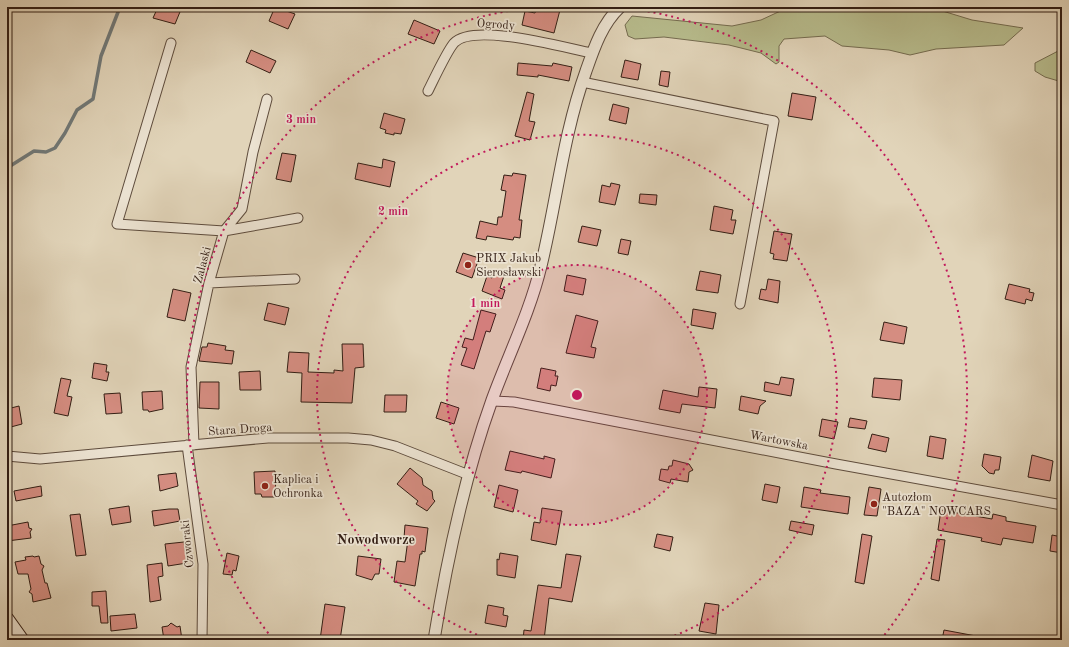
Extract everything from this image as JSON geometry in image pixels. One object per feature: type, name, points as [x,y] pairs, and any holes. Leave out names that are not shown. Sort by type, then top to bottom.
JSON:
[{"type":"main road","points":[[7,619],[22,640]]},
{"type":"street","points":[[434,640],[456,523],[469,476],[492,401],[522,322],[541,266],[564,147],[574,105],[592,54],[604,27],[618,8]]},
{"type":"street","name":"Ogrody","points":[[428,91],[454,43],[470,34],[522,38],[592,54]]},
{"type":"street","points":[[171,43],[117,224],[224,231],[298,218]]},
{"type":"street","points":[[582,82],[774,121],[740,304]]},
{"type":"street","name":"Zalaski","points":[[190,445],[192,367],[209,283],[224,231],[242,209],[253,152],[267,99]]},
{"type":"street","points":[[209,283],[294,279]]},
{"type":"street","name":"Wartowska","points":[[492,401],[530,405],[836,464],[1062,505]]},
{"type":"street","name":"Stara Droga","points":[[7,456],[40,459],[268,438],[371,440],[395,446],[469,476]]},
{"type":"street","name":"Czworaki","points":[[190,445],[203,564],[202,640]]},
{"type":"green space","points":[[789,7],[908,7],[936,9],[972,20],[1023,28],[1004,45],[936,49],[910,55],[889,50],[842,46],[825,36],[784,39],[779,46],[779,62],[776,64],[761,53],[729,45],[664,37],[635,39],[628,36],[625,25],[632,16],[732,26],[761,20]]},
{"type":"green space","points":[[1062,49],[1062,82],[1045,77],[1035,71],[1035,63]]},
{"type":"building","points":[[158,7],[182,7],[175,24],[153,18]]},
{"type":"building","points":[[275,7],[295,14],[288,29],[269,21]]},
{"type":"building","points":[[537,7],[547,7],[560,10],[554,33],[522,25],[525,11],[535,13]]},
{"type":"building","points":[[414,20],[440,31],[434,44],[408,34]]},
{"type":"building","points":[[251,50],[276,61],[270,73],[246,62]]},
{"type":"building","points":[[625,60],[641,64],[638,80],[621,77]]},
{"type":"building","points":[[518,63],[552,66],[553,63],[572,67],[569,81],[538,75],[538,77],[517,75]]},
{"type":"building","points":[[661,71],[670,72],[668,87],[659,85]]},
{"type":"building","points":[[527,92],[534,94],[529,121],[535,122],[530,140],[515,136]]},
{"type":"building","points":[[792,93],[816,97],[812,120],[788,116]]},
{"type":"building","points":[[613,104],[629,108],[626,124],[609,120]]},
{"type":"building","points":[[384,113],[405,119],[401,134],[394,133],[394,135],[385,133],[386,130],[380,128]]},
{"type":"building","points":[[282,153],[296,155],[291,182],[276,179]]},
{"type":"building","points":[[383,159],[395,162],[390,187],[355,179],[358,163],[382,168]]},
{"type":"building","points":[[513,173],[526,175],[519,220],[522,220],[520,238],[514,237],[513,240],[487,236],[486,240],[476,238],[480,221],[497,225],[498,217],[502,217],[506,191],[501,190],[504,175],[512,176]]},
{"type":"building","points":[[611,183],[620,185],[615,205],[599,202],[602,185],[610,187]]},
{"type":"building","points":[[640,194],[657,195],[656,205],[639,203]]},
{"type":"building","points":[[714,206],[733,210],[731,220],[736,220],[733,234],[710,230]]},
{"type":"building","points":[[582,226],[601,230],[597,246],[578,242]]},
{"type":"building","points":[[774,231],[792,234],[787,261],[773,259],[774,254],[770,253]]},
{"type":"building","points":[[621,239],[631,241],[628,255],[618,253]]},
{"type":"building","name":"PRIX Jakub Sierosławski","points":[[463,253],[479,258],[472,278],[456,272]]},
{"type":"building","points":[[700,271],[721,275],[718,293],[696,290]]},
{"type":"building","points":[[494,273],[504,276],[500,288],[505,290],[502,299],[482,291],[487,276],[492,278]]},
{"type":"building","points":[[567,275],[586,279],[583,295],[564,291]]},
{"type":"building","points":[[768,279],[780,281],[778,303],[759,299],[761,289],[766,290]]},
{"type":"building","points":[[1009,284],[1030,289],[1029,292],[1034,293],[1032,301],[1026,299],[1025,304],[1005,299]]},
{"type":"building","points":[[173,289],[191,293],[185,321],[167,317]]},
{"type":"building","points":[[268,303],[289,308],[285,325],[264,320]]},
{"type":"building","points":[[693,309],[716,313],[713,329],[691,325]]},
{"type":"building","points":[[481,310],[496,314],[490,332],[486,331],[474,369],[461,365],[467,348],[462,347],[465,338],[473,340]]},
{"type":"building","points":[[576,315],[598,321],[591,347],[596,348],[594,358],[566,353]]},
{"type":"building","points":[[884,322],[907,327],[904,344],[880,340]]},
{"type":"building","points":[[208,343],[226,346],[225,350],[234,351],[232,364],[199,361],[202,347],[207,347]]},
{"type":"building","points":[[342,344],[363,344],[364,367],[355,368],[352,403],[301,402],[302,373],[287,372],[289,352],[309,353],[308,372],[334,373],[334,370],[343,371]]},
{"type":"building","points":[[94,363],[107,365],[106,372],[109,372],[107,381],[92,378]]},
{"type":"building","points":[[541,368],[556,371],[555,376],[558,376],[556,386],[551,385],[550,391],[537,388]]},
{"type":"building","points":[[260,371],[261,390],[240,390],[239,372]]},
{"type":"building","points":[[781,377],[794,379],[791,396],[764,391],[765,382],[779,385]]},
{"type":"building","points":[[61,378],[71,380],[67,396],[72,397],[68,416],[54,413]]},
{"type":"building","points":[[874,378],[902,380],[900,400],[872,397]]},
{"type":"building","points":[[200,382],[219,382],[219,409],[199,408]]},
{"type":"building","points":[[699,387],[717,389],[715,408],[682,404],[680,413],[659,409],[663,390],[698,397]]},
{"type":"building","points":[[162,391],[163,409],[149,412],[148,410],[143,410],[142,392]]},
{"type":"building","points":[[120,393],[122,413],[106,414],[104,394]]},
{"type":"building","points":[[385,395],[407,395],[406,412],[384,412]]},
{"type":"building","points":[[741,396],[766,401],[760,406],[758,414],[739,410]]},
{"type":"building","points":[[441,402],[459,408],[454,424],[436,418]]},
{"type":"building","points":[[19,406],[22,424],[7,428],[7,409]]},
{"type":"building","points":[[850,418],[867,421],[865,429],[848,427]]},
{"type":"building","points":[[822,419],[838,422],[834,439],[819,436]]},
{"type":"building","points":[[872,434],[889,438],[886,452],[868,448]]},
{"type":"building","points":[[930,436],[946,439],[943,459],[927,456]]},
{"type":"building","points":[[510,451],[544,459],[544,456],[555,459],[551,478],[522,471],[521,473],[505,470]]},
{"type":"building","points":[[984,454],[1001,457],[999,470],[995,470],[994,474],[989,473],[982,466]]},
{"type":"building","points":[[1032,455],[1053,461],[1050,481],[1028,477]]},
{"type":"building","points":[[673,460],[689,464],[693,470],[689,472],[688,482],[671,479],[670,483],[659,480],[661,469],[668,470],[669,466],[672,466]]},
{"type":"building","points":[[410,468],[422,478],[423,485],[432,491],[433,499],[435,501],[427,511],[416,504],[418,501],[397,484]]},
{"type":"building","name":"Kaplica i Ochronka","points":[[275,471],[276,497],[262,497],[261,494],[255,494],[254,472]]},
{"type":"building","points":[[176,473],[178,486],[160,491],[158,475]]},
{"type":"building","points":[[765,484],[780,487],[777,503],[762,500]]},
{"type":"building","points":[[499,485],[518,490],[513,512],[494,507]]},
{"type":"building","points":[[41,486],[42,496],[16,501],[14,491]]},
{"type":"building","points":[[804,487],[821,490],[820,493],[850,497],[848,514],[801,507]]},
{"type":"building","points":[[869,487],[881,489],[877,516],[864,515]]},
{"type":"building","points":[[129,506],[131,522],[112,525],[109,509]]},
{"type":"building","points":[[542,508],[562,511],[556,545],[531,540],[534,522],[540,523]]},
{"type":"building","points":[[178,509],[180,521],[154,526],[152,511]]},
{"type":"building","points":[[941,510],[992,519],[993,514],[1006,517],[1006,521],[1036,526],[1033,543],[1003,538],[1001,545],[981,541],[982,538],[938,530]]},
{"type":"building","points":[[80,514],[86,555],[76,556],[70,515]]},
{"type":"building","points":[[791,521],[814,525],[812,535],[789,530]]},
{"type":"building","points":[[28,522],[29,528],[32,529],[30,532],[31,538],[7,541],[7,526]]},
{"type":"building","points":[[405,525],[428,528],[425,552],[422,551],[422,554],[420,554],[415,586],[394,582],[397,561],[405,562],[408,539],[404,538]]},
{"type":"building","points":[[657,534],[673,537],[670,551],[654,547]]},
{"type":"building","points":[[862,534],[872,536],[864,584],[855,582]]},
{"type":"building","points":[[1052,535],[1062,537],[1062,553],[1050,551]]},
{"type":"building","points":[[937,539],[945,540],[939,581],[931,579]]},
{"type":"building","points":[[184,542],[187,563],[168,566],[165,544]]},
{"type":"building","points":[[227,553],[239,556],[236,571],[233,570],[232,575],[223,574]]},
{"type":"building","points":[[500,553],[518,556],[515,578],[497,575],[497,559],[499,560]]},
{"type":"building","points":[[566,554],[581,556],[572,602],[549,598],[544,640],[523,640],[524,630],[531,631],[538,585],[561,588]]},
{"type":"building","points":[[39,556],[41,564],[44,566],[42,570],[51,598],[33,602],[32,594],[29,592],[31,589],[28,574],[18,574],[15,562],[26,560],[25,557]]},
{"type":"building","points":[[358,556],[381,559],[379,574],[375,574],[372,580],[356,575]]},
{"type":"building","points":[[162,563],[163,576],[158,577],[161,600],[150,602],[147,565]]},
{"type":"building","points":[[106,591],[108,623],[101,623],[99,606],[92,606],[92,592]]},
{"type":"building","points":[[705,603],[719,605],[716,634],[699,631]]},
{"type":"building","points":[[325,604],[345,607],[340,640],[320,640]]},
{"type":"building","points":[[488,605],[504,608],[503,615],[508,616],[506,627],[485,623]]},
{"type":"building","points":[[135,614],[137,628],[111,631],[110,616]]},
{"type":"building","points":[[171,623],[177,627],[180,626],[182,640],[164,640],[162,627],[168,626]]},
{"type":"building","points":[[944,630],[976,636],[976,640],[942,640]]},
{"type":"waterway","points":[[7,168],[34,151],[46,152],[55,148],[77,110],[93,99],[101,56],[120,7]]},
{"type":"place","name":"PRIX Jakub Sierosławski","points":[[468,265]]},
{"type":"place","name":"Kaplica i Ochronka","points":[[265,486]]},
{"type":"place","name":"Autozłom \"BAZA\" NOWCARS","points":[[874,504]]},
{"type":"district","name":"Nowodworze","points":[[376,539]]}]
